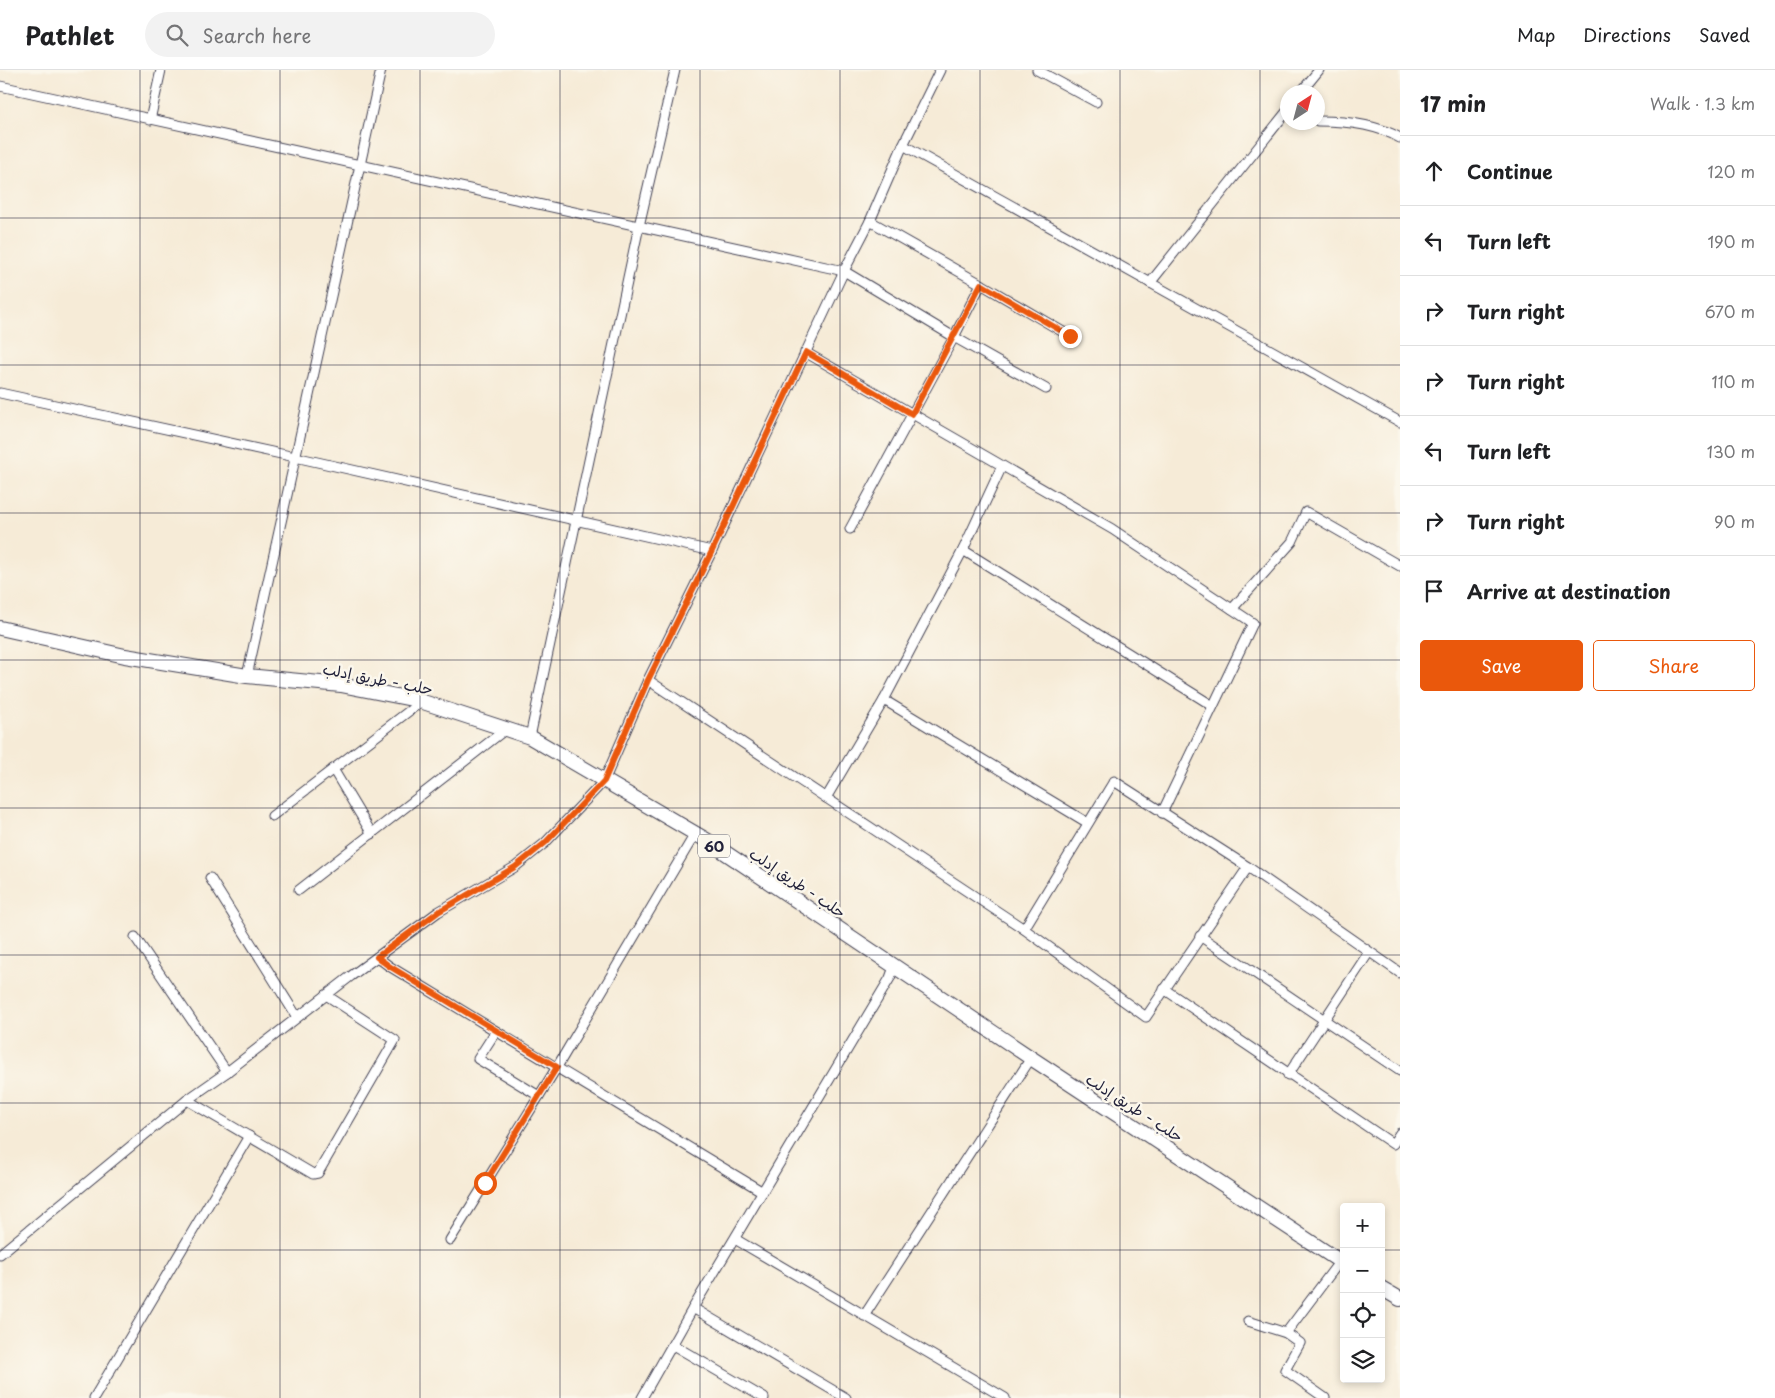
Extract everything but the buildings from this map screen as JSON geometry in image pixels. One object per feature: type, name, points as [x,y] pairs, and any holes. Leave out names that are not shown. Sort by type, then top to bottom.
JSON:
[{"type":"highway","name":"حلب - طريق إدلب","points":[[0,628],[125,656],[247,676],[341,686],[422,701],[530,737],[695,834],[1030,1058],[1340,1261]]},
{"type":"highway","points":[[1385,1290],[1400,1299]]},
{"type":"street","points":[[150,120],[161,70]]},
{"type":"street","points":[[247,676],[381,70]]},
{"type":"street","points":[[530,737],[639,226],[675,70]]},
{"type":"street","points":[[0,1254],[188,1100],[227,1072],[326,994],[438,912],[515,867],[545,843],[604,781],[648,680],[712,551],[844,271],[870,221],[903,145],[940,70]]},
{"type":"street","points":[[1037,70],[1096,102]]},
{"type":"street","points":[[1307,85],[1319,70]]},
{"type":"street","points":[[0,86],[844,271],[954,337],[1046,389]]},
{"type":"street","points":[[1325,122],[1344,121],[1391,132],[1400,138]]},
{"type":"street","points":[[1150,283],[1280,126]]},
{"type":"street","points":[[903,145],[1400,422]]},
{"type":"street","points":[[870,221],[1070,336]]},
{"type":"street","points":[[850,529],[981,284]]},
{"type":"street","points":[[806,352],[1112,529],[1253,623],[1162,813]]},
{"type":"street","points":[[0,393],[712,551]]},
{"type":"street","points":[[826,798],[884,700],[963,550],[1002,466]]},
{"type":"street","points":[[1232,609],[1292,542],[1306,512],[1400,566]]},
{"type":"street","points":[[963,550],[1213,706]]},
{"type":"street","points":[[648,680],[1024,929],[1146,1017],[1248,867]]},
{"type":"street","points":[[884,700],[1088,823]]},
{"type":"street","points":[[272,816],[422,701]]},
{"type":"street","points":[[300,890],[506,729]]},
{"type":"street","points":[[333,769],[372,834]]},
{"type":"street","points":[[1024,929],[1114,781],[1248,867],[1400,973]]},
{"type":"street","points":[[450,1240],[557,1067],[695,834]]},
{"type":"street","points":[[210,878],[297,1017]]},
{"type":"street","points":[[1200,936],[1400,1071]]},
{"type":"street","points":[[135,937],[227,1072]]},
{"type":"street","points":[[1288,1074],[1369,952]]},
{"type":"street","points":[[377,957],[763,1192]]},
{"type":"street","points":[[642,1398],[894,967]]},
{"type":"street","points":[[1164,989],[1393,1144],[1400,1133]]},
{"type":"street","points":[[188,1100],[313,1174],[318,1173],[395,1040],[326,994]]},
{"type":"street","points":[[496,1030],[478,1060],[539,1096]]},
{"type":"street","points":[[864,1316],[1030,1058]]},
{"type":"street","points":[[94,1398],[249,1136]]},
{"type":"street","points":[[735,1239],[1005,1398]]},
{"type":"street","points":[[1286,1333],[1340,1265]]},
{"type":"street","points":[[693,1308],[846,1398]]},
{"type":"street","points":[[1248,1321],[1286,1333],[1300,1343],[1285,1370],[1323,1397]]},
{"type":"street","points":[[673,1345],[764,1398]]},
{"type":"route","points":[[485,1183],[557,1067],[377,957],[438,912],[515,867],[545,843],[604,781],[648,680],[712,551],[806,352],[912,414],[981,284],[1070,336]]}]
